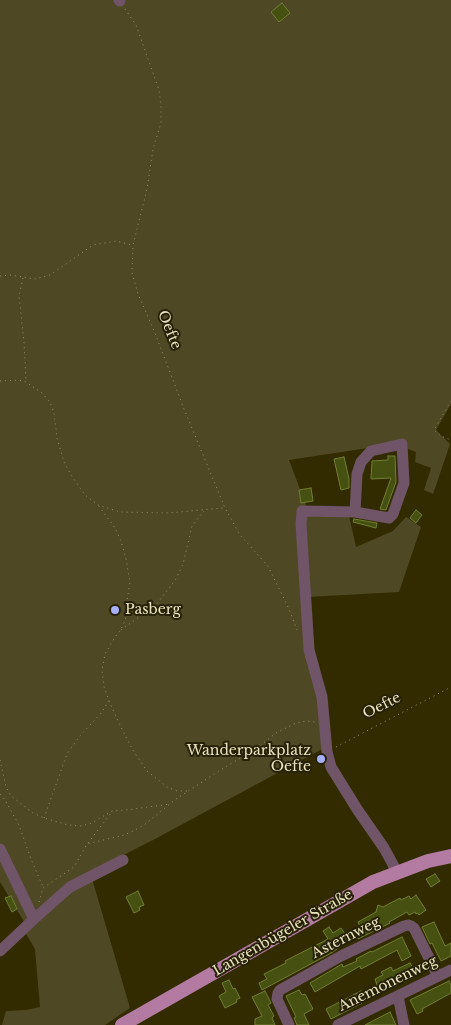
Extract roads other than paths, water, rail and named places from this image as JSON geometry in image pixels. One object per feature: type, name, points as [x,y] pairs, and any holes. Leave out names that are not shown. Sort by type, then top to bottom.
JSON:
[{"type":"main road","name":"Langenbügeler Straße","points":[[122,1025],[364,886],[428,861],[451,856]]},
{"type":"street","points":[[355,512],[358,474],[361,462],[371,451],[402,444],[404,483],[393,514],[389,518],[355,512],[302,511],[301,524],[309,650],[322,697],[327,752],[331,767],[384,848],[397,872]]},
{"type":"street","points":[[0,848],[34,919]]},
{"type":"street","points":[[0,951],[70,887],[123,860]]},
{"type":"street","name":"Asternweg","points":[[289,1025],[277,999],[280,990],[341,956],[404,926],[408,925],[414,928],[438,976]]},
{"type":"street","name":"Anemonenweg","points":[[338,1025],[451,970]]},
{"type":"street","points":[[398,996],[404,1025]]},
{"type":"place","name":"Pasberg","points":[[115,610]]},
{"type":"place","name":"Wanderparkplatz Oefte","points":[[321,759]]}]
